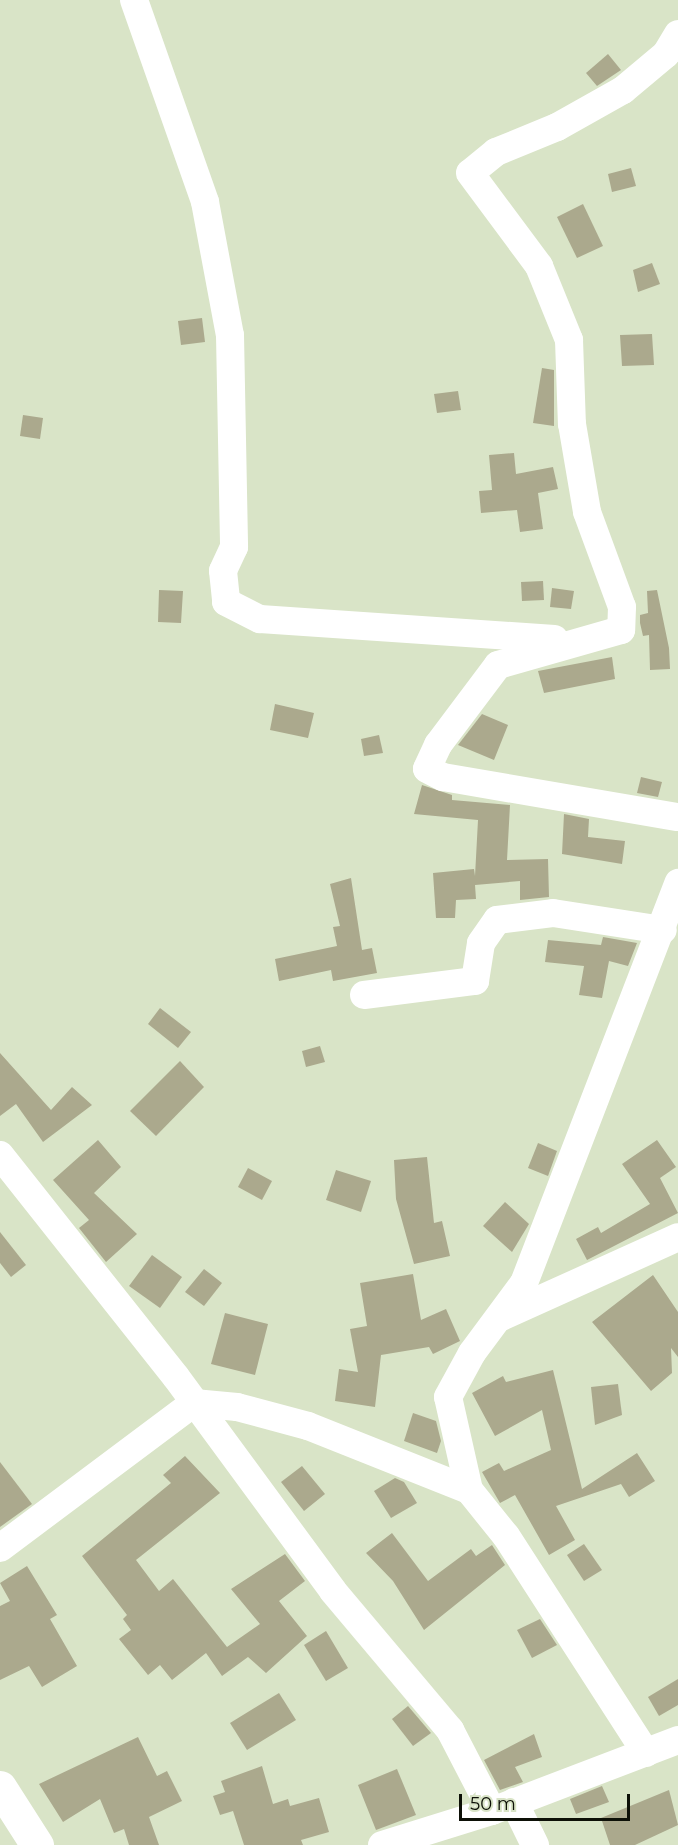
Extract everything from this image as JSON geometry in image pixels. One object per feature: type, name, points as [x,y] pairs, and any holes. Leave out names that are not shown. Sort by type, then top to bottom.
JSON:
[{"type":"main road","points":[[0,1787],[37,1845]]},
{"type":"street","points":[[134,0],[205,202],[230,335],[234,547],[223,571],[226,602],[260,619],[586,642]]},
{"type":"street","points":[[678,34],[666,54],[623,90],[556,127],[496,152],[470,173],[539,266],[569,340],[572,424],[588,512],[622,607],[621,630],[586,642],[498,665],[438,745],[427,769],[443,777],[678,817]]},
{"type":"street","points":[[382,1845],[503,1806],[668,1748],[469,1490],[448,1397],[497,1319],[524,1283],[663,930],[678,883]]},
{"type":"street","points":[[364,995],[475,981],[481,943],[497,920],[553,914],[663,930]]},
{"type":"street","points":[[0,1155],[194,1403],[333,1591],[450,1730],[503,1806],[535,1845]]},
{"type":"street","points":[[497,1319],[678,1237]]},
{"type":"street","points":[[0,1548],[194,1403],[237,1407],[308,1426],[469,1490]]},
{"type":"building","points":[[608,54],[621,70],[597,86],[586,73]]},
{"type":"building","points":[[631,168],[636,186],[612,192],[608,174]]},
{"type":"building","points":[[583,204],[603,246],[577,258],[557,217]]},
{"type":"building","points":[[652,263],[660,284],[638,292],[633,270]]},
{"type":"building","points":[[202,318],[205,342],[181,345],[178,321]]},
{"type":"building","points":[[652,334],[654,365],[622,366],[620,335]]},
{"type":"building","points":[[542,368],[554,370],[554,426],[533,423]]},
{"type":"building","points":[[458,391],[461,410],[437,413],[434,394]]},
{"type":"building","points":[[23,415],[43,418],[40,439],[20,436]]},
{"type":"building","points":[[514,453],[516,474],[553,467],[558,489],[538,493],[543,529],[520,532],[517,510],[481,513],[479,491],[492,490],[489,455]]},
{"type":"building","points":[[543,581],[544,600],[522,601],[521,582]]},
{"type":"building","points":[[552,588],[574,591],[571,609],[550,607]]},
{"type":"building","points":[[159,590],[183,591],[181,623],[158,622]]},
{"type":"building","points":[[657,590],[669,648],[670,669],[650,670],[649,635],[643,636],[640,615],[648,613],[647,591]]},
{"type":"building","points":[[612,657],[615,679],[544,693],[538,671]]},
{"type":"building","points":[[275,704],[314,713],[308,738],[270,730]]},
{"type":"building","points":[[482,714],[508,725],[494,760],[458,745]]},
{"type":"building","points":[[379,735],[383,753],[364,756],[361,739]]},
{"type":"building","points":[[641,777],[662,782],[658,797],[637,793]]},
{"type":"building","points":[[422,785],[452,795],[452,800],[510,805],[507,860],[548,859],[549,897],[520,900],[520,881],[475,885],[476,899],[456,900],[455,918],[436,918],[433,873],[474,869],[475,876],[478,820],[414,814]]},
{"type":"building","points":[[564,814],[589,819],[588,837],[625,841],[622,864],[562,854]]},
{"type":"building","points":[[351,878],[362,950],[372,948],[377,973],[333,981],[331,970],[279,981],[275,959],[337,946],[333,927],[340,926],[330,884]]},
{"type":"building","points":[[603,937],[637,943],[628,966],[609,961],[602,998],[579,995],[584,966],[545,962],[548,940],[601,945]]},
{"type":"building","points":[[160,1008],[191,1032],[178,1048],[148,1024]]},
{"type":"building","points":[[320,1046],[325,1062],[306,1067],[302,1051]]},
{"type":"building","points":[[0,1053],[51,1110],[72,1087],[92,1105],[43,1142],[16,1104],[0,1116]]},
{"type":"building","points":[[180,1061],[204,1087],[156,1136],[130,1111]]},
{"type":"building","points":[[98,1140],[121,1167],[94,1193],[137,1234],[106,1262],[79,1228],[89,1220],[53,1180]]},
{"type":"building","points":[[657,1140],[676,1167],[660,1178],[678,1213],[587,1260],[576,1239],[598,1227],[601,1233],[650,1204],[622,1164]]},
{"type":"building","points":[[538,1143],[557,1151],[548,1176],[528,1168]]},
{"type":"building","points":[[427,1157],[434,1223],[442,1221],[450,1256],[414,1264],[396,1199],[394,1160]]},
{"type":"building","points":[[248,1168],[272,1181],[262,1200],[238,1187]]},
{"type":"building","points":[[336,1170],[371,1181],[361,1212],[326,1200]]},
{"type":"building","points":[[505,1202],[529,1224],[512,1252],[483,1226]]},
{"type":"building","points":[[0,1232],[26,1265],[11,1277],[0,1263]]},
{"type":"building","points":[[152,1255],[182,1277],[160,1308],[129,1286]]},
{"type":"building","points":[[204,1269],[222,1283],[204,1306],[185,1292]]},
{"type":"building","points":[[413,1274],[421,1320],[446,1309],[460,1341],[433,1354],[429,1347],[381,1355],[375,1407],[335,1401],[339,1369],[358,1372],[350,1329],[367,1326],[360,1283]]},
{"type":"building","points":[[653,1275],[678,1312],[678,1357],[671,1348],[672,1373],[651,1391],[592,1322]]},
{"type":"building","points":[[225,1313],[268,1324],[255,1375],[211,1364]]},
{"type":"building","points":[[553,1370],[582,1489],[637,1453],[655,1481],[629,1497],[621,1484],[556,1506],[575,1540],[549,1555],[515,1495],[500,1503],[482,1472],[499,1463],[504,1471],[551,1450],[542,1410],[495,1436],[472,1393],[503,1376],[506,1382]]},
{"type":"building","points":[[618,1384],[622,1415],[595,1425],[591,1387]]},
{"type":"building","points":[[413,1413],[436,1421],[441,1441],[437,1453],[404,1441]]},
{"type":"building","points":[[185,1456],[220,1493],[136,1560],[159,1591],[173,1579],[227,1647],[260,1624],[231,1589],[285,1554],[305,1581],[279,1601],[307,1636],[266,1673],[248,1657],[222,1676],[206,1653],[172,1680],[160,1665],[148,1675],[119,1639],[131,1630],[123,1619],[127,1615],[82,1556],[171,1483],[163,1475]]},
{"type":"building","points":[[0,1462],[32,1504],[0,1527]]},
{"type":"building","points":[[302,1466],[325,1494],[304,1511],[281,1482]]},
{"type":"building","points":[[395,1478],[404,1482],[417,1503],[391,1518],[374,1491]]},
{"type":"building","points":[[392,1533],[428,1581],[471,1549],[476,1556],[492,1545],[505,1565],[424,1630],[393,1581],[366,1553]]},
{"type":"building","points":[[584,1544],[602,1570],[584,1581],[567,1555]]},
{"type":"building","points":[[27,1566],[57,1615],[50,1619],[77,1666],[42,1687],[29,1666],[0,1680],[0,1606],[10,1601],[0,1583]]},
{"type":"building","points":[[540,1619],[557,1645],[532,1658],[517,1630]]},
{"type":"building","points":[[326,1631],[348,1668],[326,1681],[304,1645]]},
{"type":"building","points":[[678,1679],[678,1705],[659,1716],[648,1697]]},
{"type":"building","points":[[279,1693],[296,1720],[247,1750],[230,1723]]},
{"type":"building","points":[[408,1706],[431,1733],[413,1746],[392,1719]]},
{"type":"building","points":[[534,1734],[542,1757],[515,1767],[523,1782],[500,1790],[484,1760]]},
{"type":"building","points":[[138,1737],[157,1776],[167,1771],[182,1801],[149,1817],[159,1845],[129,1845],[124,1829],[114,1833],[100,1799],[63,1822],[39,1784]]},
{"type":"building","points":[[262,1766],[273,1804],[288,1799],[290,1806],[319,1798],[329,1832],[301,1840],[303,1845],[244,1845],[233,1811],[220,1815],[213,1796],[225,1792],[221,1781]]},
{"type":"building","points":[[397,1769],[416,1815],[376,1830],[358,1785]]},
{"type":"building","points":[[602,1786],[609,1802],[576,1814],[570,1799]]},
{"type":"building","points":[[669,1790],[678,1825],[635,1845],[610,1845],[601,1818]]}]
